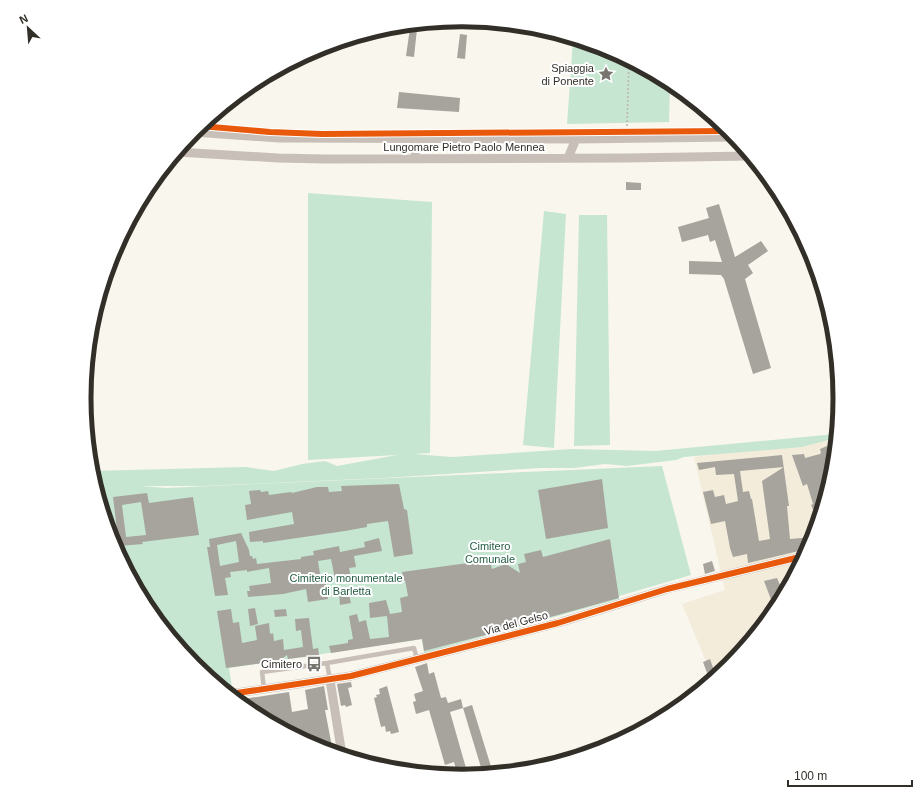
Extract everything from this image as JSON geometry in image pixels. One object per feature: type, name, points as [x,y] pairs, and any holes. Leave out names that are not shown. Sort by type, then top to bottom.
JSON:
[{"type":"street","name":"Lungomare Pietro Paolo Mennea","points":[[203,133],[279,138],[416,139],[725,137]]},
{"type":"street","points":[[568,158],[576,138]]},
{"type":"street","points":[[415,159],[416,139]]},
{"type":"street","name":"Lungomare Pietro Paolo Mennea","points":[[184,152],[278,158],[415,159],[743,156]]},
{"type":"street","name":"Via del Gelso","points":[[237,693],[351,676],[558,623],[666,589],[797,558]]},
{"type":"street","points":[[330,680],[341,748]]},
{"type":"lane","points":[[264,689],[262,672],[327,664],[414,648],[417,660]]},
{"type":"lane","points":[[327,664],[330,680]]},
{"type":"path","points":[[627,126],[629,67]]},
{"type":"shaded area","points":[[831,438],[826,470],[820,494],[805,540],[795,562],[783,584],[756,624],[741,643],[711,673],[682,604],[725,590],[694,457]]},
{"type":"green space","points":[[573,44],[604,55],[626,65],[670,91],[669,122],[567,124]]},
{"type":"green space","points":[[308,193],[432,202],[430,453],[414,454],[452,457],[572,449],[655,451],[831,434],[830,446],[828,440],[802,447],[684,457],[676,460],[627,466],[605,464],[574,468],[541,468],[384,478],[203,486],[142,486],[166,488],[662,466],[691,575],[619,596],[619,599],[424,653],[422,639],[229,668],[232,687],[230,687],[217,677],[183,643],[154,604],[141,583],[119,540],[98,471],[246,467],[274,471],[302,464],[325,461],[337,466],[397,455],[308,460]]},
{"type":"green space","points":[[544,211],[566,214],[554,448],[523,445]]},
{"type":"green space","points":[[579,215],[607,215],[610,445],[574,446]]},
{"type":"building","points":[[417,30],[414,57],[406,56],[410,31]]},
{"type":"building","points":[[460,34],[467,35],[465,59],[457,58]]},
{"type":"building","points":[[399,92],[460,98],[459,112],[397,108]]},
{"type":"building","points":[[626,182],[641,183],[641,190],[626,190]]},
{"type":"building","points":[[719,204],[735,257],[761,241],[768,251],[748,265],[753,273],[745,279],[771,368],[753,374],[724,279],[721,275],[689,274],[689,261],[722,262],[715,240],[710,242],[708,235],[682,242],[678,227],[709,218],[706,208]]},
{"type":"building","points":[[827,446],[829,452],[826,470],[814,513],[811,505],[813,504],[807,484],[803,486],[792,455],[804,454],[805,458],[820,454],[820,449]]},
{"type":"building","points":[[782,455],[784,467],[789,506],[787,506],[790,539],[806,538],[800,551],[748,563],[747,554],[733,557],[725,521],[711,524],[703,492],[713,490],[715,497],[724,495],[726,504],[738,501],[734,474],[716,475],[715,467],[699,470],[697,463]],"holes":[[[784,467],[762,481],[770,539],[759,541],[752,499],[749,491],[743,492],[740,471]]]},
{"type":"building","points":[[602,479],[608,528],[546,539],[538,490]]},
{"type":"building","points":[[399,484],[404,509],[407,510],[413,554],[394,557],[388,521],[367,524],[367,527],[345,531],[263,543],[263,541],[250,542],[249,532],[294,524],[292,512],[247,520],[245,505],[251,504],[249,491],[268,491],[269,495],[292,493],[317,487],[328,487],[329,492],[342,491],[341,486]]},
{"type":"building","points":[[147,493],[149,503],[193,497],[199,535],[122,546],[118,537],[113,497]],"holes":[[[141,502],[146,535],[126,537],[122,505]]]},
{"type":"building","points":[[241,533],[249,550],[250,556],[252,556],[253,559],[256,558],[257,564],[301,559],[301,557],[314,555],[313,551],[339,546],[340,552],[365,547],[364,542],[379,538],[382,551],[354,556],[356,567],[349,568],[352,582],[342,583],[341,578],[335,579],[331,559],[318,561],[321,580],[325,579],[328,599],[308,602],[306,589],[283,594],[248,597],[247,591],[250,591],[249,586],[271,583],[269,568],[247,572],[247,570],[230,572],[231,577],[225,578],[228,595],[215,596],[207,547],[210,547],[209,539]],"holes":[[[236,541],[239,562],[220,566],[217,545]]]},
{"type":"building","points":[[610,539],[619,598],[424,651],[422,639],[331,653],[329,646],[348,643],[348,640],[353,639],[349,616],[357,614],[359,622],[366,620],[370,639],[389,637],[387,616],[370,618],[369,603],[386,600],[390,614],[402,612],[400,598],[408,596],[402,572],[490,560],[492,569],[506,564],[520,573],[518,564],[526,562],[524,554],[541,550],[543,557]]},
{"type":"building","points":[[712,561],[715,571],[705,574],[703,564]]},
{"type":"building","points":[[777,578],[781,587],[772,601],[764,581]]},
{"type":"building","points":[[348,591],[351,603],[340,605],[339,592]]},
{"type":"building","points":[[255,608],[258,624],[250,626],[248,609]]},
{"type":"building","points":[[231,609],[233,623],[239,622],[242,643],[257,640],[255,626],[269,623],[270,634],[273,633],[274,641],[283,639],[284,650],[303,647],[301,630],[296,631],[295,619],[309,618],[313,649],[318,648],[319,655],[288,659],[287,655],[279,661],[226,668],[217,611]]},
{"type":"building","points":[[286,609],[287,616],[275,617],[274,610]]},
{"type":"building","points":[[710,659],[714,670],[708,676],[703,662]]},
{"type":"building","points":[[427,663],[429,674],[434,672],[441,698],[446,697],[448,703],[461,699],[463,708],[450,712],[466,769],[456,769],[454,762],[445,765],[429,710],[416,714],[413,702],[416,701],[414,694],[423,691],[415,667]]},
{"type":"building","points":[[351,682],[352,687],[348,688],[352,705],[346,707],[345,705],[341,706],[337,684]]},
{"type":"building","points":[[324,686],[328,710],[325,710],[332,745],[298,731],[276,719],[246,699],[289,692],[292,712],[308,709],[305,690]]},
{"type":"building","points":[[387,686],[399,732],[391,734],[390,731],[386,732],[385,726],[381,727],[374,698],[377,697],[376,695],[380,694],[379,689]]},
{"type":"building","points":[[472,705],[491,768],[481,768],[463,708]]},
{"type":"cycle path","points":[[209,127],[270,132],[322,134],[719,131]]},
{"type":"cycle path","points":[[237,693],[351,676],[558,623],[667,589],[797,558]]},
{"type":"place","name":"Spiaggia di Ponente","points":[[606,74]]},
{"type":"place","name":"Cimitero","points":[[314,664]]},
{"type":"park label","name":"Cimitero Comunale","points":[[490,552]]},
{"type":"park label","name":"Cimiterio monumentale di Barletta","points":[[346,584]]}]
